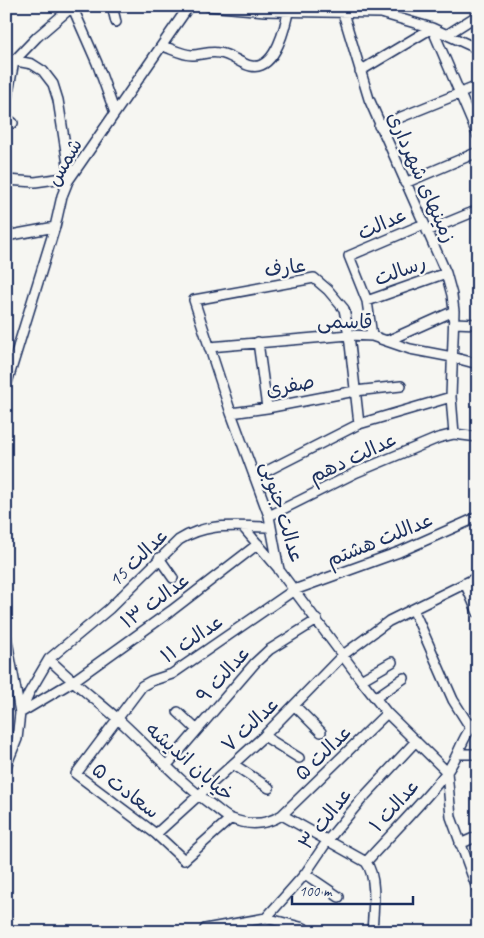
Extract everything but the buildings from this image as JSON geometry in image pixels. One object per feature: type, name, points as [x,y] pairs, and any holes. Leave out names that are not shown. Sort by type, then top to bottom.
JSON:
[{"type":"street","points":[[6,104],[10,60],[72,6],[116,113]]},
{"type":"street","points":[[112,6],[116,22]]},
{"type":"street","name":"شمس","points":[[6,386],[55,227],[62,196],[70,177],[163,46],[189,6]]},
{"type":"street","points":[[208,6],[265,11],[289,9],[381,13],[432,28],[478,49]]},
{"type":"street","points":[[381,13],[396,6]]},
{"type":"street","points":[[163,46],[191,55],[219,52],[251,66],[259,66],[268,60],[277,49],[289,9]]},
{"type":"street","name":"زمینهای شهرداری","points":[[339,11],[379,126],[446,273],[452,295],[454,323],[451,397],[454,434]]},
{"type":"street","points":[[448,34],[478,15]]},
{"type":"street","points":[[360,71],[432,28]]},
{"type":"street","points":[[432,28],[478,136]]},
{"type":"street","points":[[6,180],[35,182],[70,177],[58,100],[53,84],[43,71],[32,64],[10,60]]},
{"type":"street","points":[[379,126],[478,86]]},
{"type":"street","points":[[405,183],[478,152]]},
{"type":"street","points":[[425,227],[478,210]]},
{"type":"street","points":[[6,236],[55,227]]},
{"type":"street","name":"عدالت","points":[[372,336],[367,301],[349,256],[425,227]]},
{"type":"street","name":"رسالت","points":[[367,301],[446,273]]},
{"type":"street","name":"عارف","points":[[194,300],[314,278],[328,290],[344,309],[349,334]]},
{"type":"street","name":"عدالت جنوبی","points":[[194,300],[231,413],[269,516],[280,570],[344,655],[360,680],[387,713],[447,772]]},
{"type":"street","points":[[387,341],[454,310]]},
{"type":"street","points":[[454,323],[478,324]]},
{"type":"street","points":[[349,334],[359,424]]},
{"type":"street","name":"قاسمی","points":[[209,347],[349,334],[372,336],[410,349],[478,364]]},
{"type":"street","points":[[258,342],[267,408]]},
{"type":"street","name":"صفری","points":[[231,413],[355,391],[401,386]]},
{"type":"street","points":[[255,477],[359,424],[451,397]]},
{"type":"street","points":[[454,434],[478,437]]},
{"type":"street","name":"عدالت دهم","points":[[269,516],[357,472],[438,438],[454,434]]},
{"type":"street","name":"عداللت هشتم","points":[[294,590],[399,552],[478,518]]},
{"type":"street","name":"عدالت 15","points":[[20,713],[29,693],[49,659],[109,609],[178,540],[191,532],[217,526],[270,527]]},
{"type":"street","points":[[243,527],[280,570]]},
{"type":"street","name":"عدالت ۱۳","points":[[20,713],[72,682],[171,611],[258,544]]},
{"type":"street","points":[[159,558],[173,578]]},
{"type":"street","name":"عدالت ۷","points":[[156,834],[264,736],[344,655],[389,621],[478,576]]},
{"type":"street","points":[[465,583],[478,613]]},
{"type":"street","name":"عدالت ۱۱","points":[[117,719],[142,686],[150,681],[172,674],[294,590]]},
{"type":"street","points":[[413,609],[454,700],[474,724],[447,772],[451,817],[478,891]]},
{"type":"street","name":"عدالت ۹","points":[[166,765],[261,656],[317,620]]},
{"type":"street","points":[[6,636],[10,683],[20,713],[17,739],[6,766]]},
{"type":"street","name":"خیابان اندیشه","points":[[49,659],[72,682],[117,719],[198,795],[230,819],[251,824],[263,824],[282,815]]},
{"type":"street","points":[[360,680],[392,662]]},
{"type":"street","points":[[375,698],[404,678]]},
{"type":"street","points":[[295,706],[321,732]]},
{"type":"street","points":[[178,712],[197,730]]},
{"type":"street","name":"عدالت ۵","points":[[282,815],[387,713]]},
{"type":"street","name":"سعادت ۵","points":[[117,719],[76,774],[156,834],[184,860],[230,819]]},
{"type":"street","points":[[264,736],[299,758]]},
{"type":"street","name":"عدالت ۳","points":[[266,918],[305,874],[328,840],[361,800],[416,741]]},
{"type":"street","points":[[458,754],[478,754]]},
{"type":"street","points":[[233,764],[269,788]]},
{"type":"street","name":"عدالت ۱","points":[[366,862],[447,772]]},
{"type":"street","points":[[282,815],[366,862],[370,867],[372,881],[372,932]]},
{"type":"street","points":[[460,844],[478,836]]},
{"type":"street","points":[[305,874],[340,897]]},
{"type":"street","points":[[205,929],[266,918],[304,928]]}]
